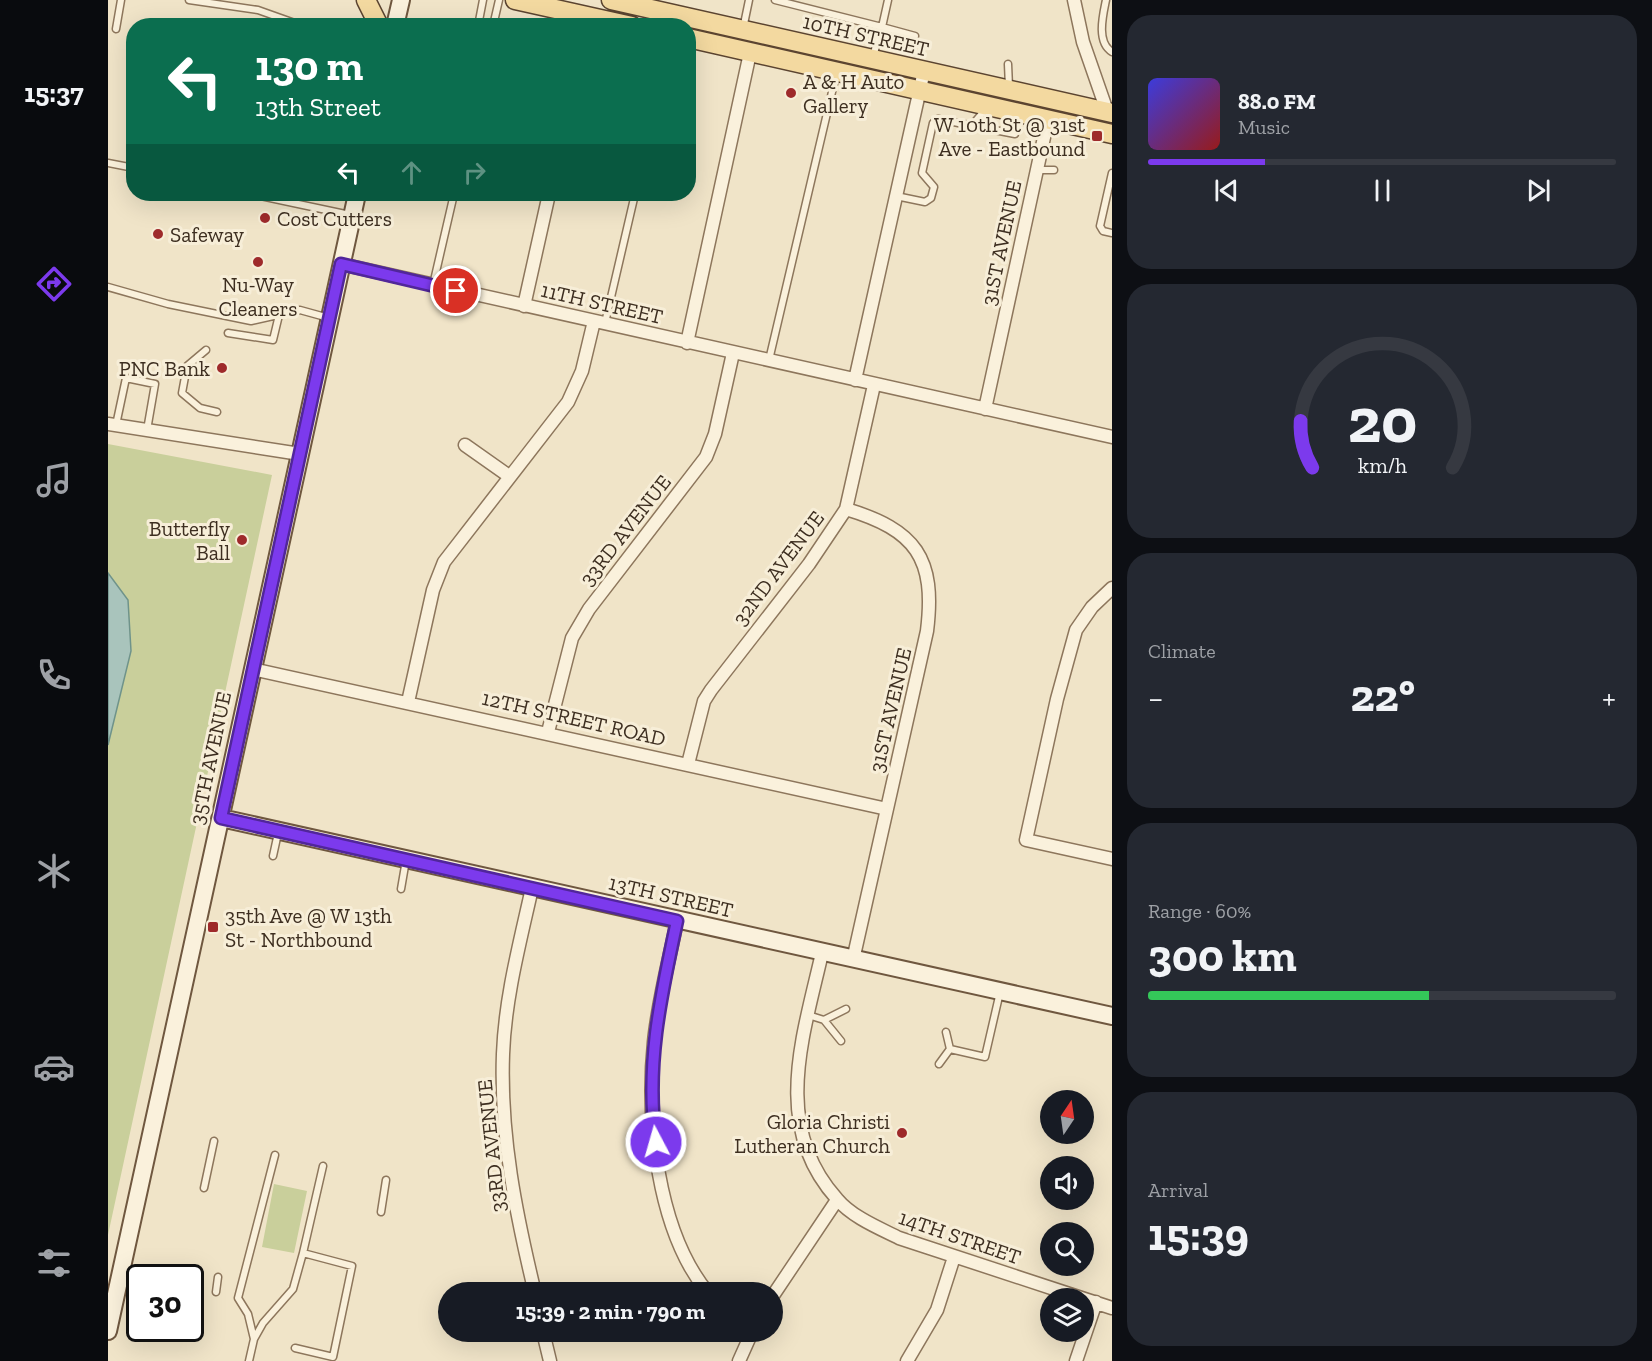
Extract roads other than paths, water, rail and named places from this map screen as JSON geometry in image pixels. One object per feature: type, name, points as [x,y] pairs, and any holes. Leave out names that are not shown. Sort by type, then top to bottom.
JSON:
[{"type":"main road","points":[[366,0],[375,18]]},
{"type":"main road","points":[[397,18],[401,0]]},
{"type":"main road","points":[[515,0],[579,18]]},
{"type":"main road","name":"10TH STREET","points":[[611,0],[690,18]]},
{"type":"main road","name":"10TH STREET","points":[[696,19],[1009,90],[1110,116]]},
{"type":"main road","points":[[696,32],[733,38],[742,30]]},
{"type":"main road","name":"10TH STREET","points":[[696,40],[1112,134]]},
{"type":"main road","points":[[750,53],[764,46],[774,45],[820,53],[839,52]]},
{"type":"main road","points":[[1069,124],[1080,117],[1110,116]]},
{"type":"main road","name":"35TH AVENUE","points":[[108,1331],[355,201]]},
{"type":"main road","name":"13TH STREET","points":[[221,818],[1112,1016]]},
{"type":"street","points":[[1074,0],[1089,64],[1110,116]]},
{"type":"street","points":[[687,342],[750,53]]},
{"type":"street","points":[[855,380],[924,71]]},
{"type":"street","name":"31ST AVENUE","points":[[985,409],[1048,119]]},
{"type":"street","points":[[524,306],[547,201]]},
{"type":"street","name":"11TH STREET","points":[[341,264],[874,385]]},
{"type":"street","points":[[408,702],[433,590],[444,562],[568,402],[599,323]]},
{"type":"street","name":"33RD AVENUE","points":[[548,732],[572,638],[589,609],[706,457],[715,434],[734,353]]},
{"type":"street","points":[[874,385],[1112,436]]},
{"type":"street","name":"32ND AVENUE","points":[[688,764],[704,700],[809,564],[846,509],[874,385]]},
{"type":"street","points":[[112,424],[300,454]]},
{"type":"street","points":[[465,445],[509,476]]},
{"type":"street","name":"31ST AVENUE","points":[[846,509],[889,523],[908,540],[926,568],[931,599],[927,631],[853,960]]},
{"type":"street","points":[[1112,588],[1092,607],[1076,630],[1059,688],[1026,840],[1112,859]]},
{"type":"street","name":"12TH STREET ROAD","points":[[252,669],[548,732],[887,809]]},
{"type":"street","name":"33RD AVENUE","points":[[532,888],[511,987],[503,1052],[502,1109],[508,1172],[533,1282]]},
{"type":"street","points":[[677,921],[654,1042],[651,1080],[653,1122],[672,1226],[685,1260],[700,1282]]},
{"type":"street","points":[[782,1282],[837,1200],[816,1167],[804,1139],[797,1111],[799,1054],[822,953]]},
{"type":"street","name":"14TH STREET","points":[[837,1200],[874,1226],[899,1239],[1112,1308]]},
{"type":"street","points":[[906,1361],[937,1310],[954,1257]]},
{"type":"street","points":[[1076,1361],[1096,1302]]},
{"type":"street","points":[[545,1342],[550,1361]]},
{"type":"street","points":[[739,1361],[748,1342]]},
{"type":"lane","points":[[116,29],[121,0]]},
{"type":"lane","points":[[189,0],[258,10],[280,18]]},
{"type":"lane","points":[[257,0],[258,10]]},
{"type":"lane","points":[[480,18],[483,0]]},
{"type":"lane","points":[[495,18],[499,0]]},
{"type":"lane","points":[[742,30],[749,0]]},
{"type":"lane","points":[[776,0],[915,36]]},
{"type":"lane","points":[[872,60],[888,0]]},
{"type":"lane","points":[[1106,0],[1101,22],[1105,45],[1112,52]]},
{"type":"lane","points":[[1008,64],[1009,90]]},
{"type":"lane","points":[[769,361],[836,72]]},
{"type":"lane","points":[[973,124],[989,106]]},
{"type":"lane","points":[[896,196],[925,202],[931,198],[934,187],[922,173],[933,123],[944,118],[1016,134]]},
{"type":"lane","points":[[108,163],[126,166]]},
{"type":"lane","points":[[1037,170],[1054,170]]},
{"type":"lane","points":[[1112,173],[1100,226],[1103,231],[1112,233]]},
{"type":"lane","points":[[285,201],[352,215]]},
{"type":"lane","points":[[433,285],[452,201]]},
{"type":"lane","points":[[599,323],[633,201]]},
{"type":"lane","points":[[108,287],[168,304],[251,321],[300,310],[329,318]]},
{"type":"lane","points":[[228,333],[273,340],[279,315]]},
{"type":"lane","points":[[206,350],[187,366],[182,393],[200,408],[218,412]]},
{"type":"lane","points":[[112,424],[126,378],[155,384],[147,430]]},
{"type":"lane","points":[[273,856],[279,831]]},
{"type":"lane","points":[[401,889],[406,860]]},
{"type":"lane","points":[[950,1048],[985,1057],[1000,991]]},
{"type":"lane","points":[[824,1020],[846,1009]]},
{"type":"lane","points":[[808,1015],[824,1020],[841,1041]]},
{"type":"lane","points":[[939,1064],[950,1048],[946,1032]]},
{"type":"lane","points":[[204,1188],[214,1141]]},
{"type":"lane","points":[[254,1339],[248,1314],[238,1298],[275,1155]]},
{"type":"lane","points":[[249,1361],[254,1339],[262,1323],[293,1289],[322,1166]]},
{"type":"lane","points":[[381,1212],[386,1180]]},
{"type":"lane","points":[[295,1348],[333,1357],[352,1266],[303,1253]]},
{"type":"lane","points":[[216,1292],[219,1276]]},
{"type":"water","points":[[108,573],[128,600],[131,651],[108,745]]},
{"type":"place","name":"A & H Auto Gallery","points":[[791,93]]},
{"type":"place","name":"W 10th St @ 31st Ave - Eastbound","points":[[1097,136]]},
{"type":"place","name":"Cost Cutters","points":[[265,218]]},
{"type":"place","name":"Safeway","points":[[158,234]]},
{"type":"place","name":"Nu-Way Cleaners","points":[[258,262]]},
{"type":"place","name":"PNC Bank","points":[[222,368]]},
{"type":"place","name":"Butterfly Ball","points":[[242,540]]},
{"type":"place","name":"35th Ave @ W 13th St - Northbound","points":[[213,927]]},
{"type":"place","name":"Gloria Christi Lutheran Church","points":[[902,1133]]}]
